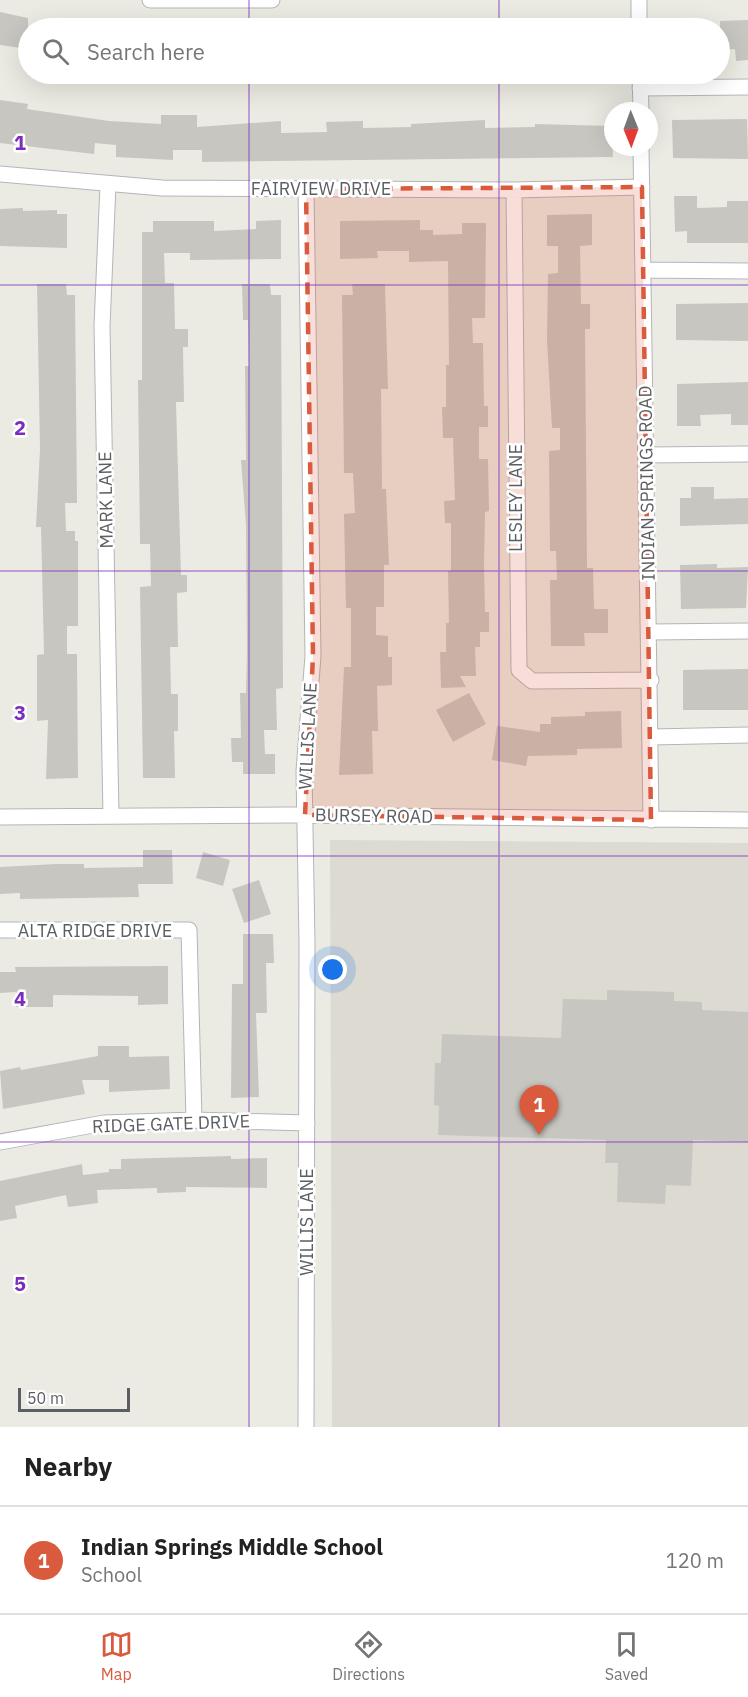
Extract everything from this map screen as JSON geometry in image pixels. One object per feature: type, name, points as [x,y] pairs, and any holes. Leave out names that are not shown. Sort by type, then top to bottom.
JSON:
[{"type":"street","points":[[150,0],[272,0]]},
{"type":"street","points":[[639,0],[639,18]]},
{"type":"street","points":[[640,84],[641,102]]},
{"type":"street","points":[[694,84],[748,87]]},
{"type":"street","name":"INDIAN SPRINGS ROAD","points":[[641,156],[651,680],[651,820]]},
{"type":"street","name":"FAIRVIEW DRIVE","points":[[0,174],[108,185],[514,190],[642,187]]},
{"type":"street","name":"MARK LANE","points":[[108,185],[102,326],[111,816]]},
{"type":"street","name":"WILLIS LANE","points":[[306,189],[313,656],[304,771],[307,1123],[306,1427]]},
{"type":"street","name":"LESLEY LANE","points":[[514,190],[519,670],[532,681],[651,680]]},
{"type":"street","points":[[644,270],[748,271]]},
{"type":"street","points":[[647,455],[748,454]]},
{"type":"street","points":[[650,632],[748,631]]},
{"type":"street","points":[[651,737],[748,735]]},
{"type":"street","name":"BURSEY ROAD","points":[[0,817],[304,815],[748,820]]},
{"type":"street","name":"ALTA RIDGE DRIVE","points":[[0,930],[189,930],[194,1120]]},
{"type":"street","name":"RIDGE GATE DRIVE","points":[[0,1142],[104,1123],[194,1120],[307,1123]]},
{"type":"highlighted area","points":[[642,187],[651,820],[305,815],[313,656],[306,189]]},
{"type":"shaded area","points":[[330,840],[748,843],[748,1427],[332,1427]]},
{"type":"building","points":[[0,12],[28,18],[18,18],[18,48],[0,45]]},
{"type":"building","points":[[748,20],[748,60],[736,61],[735,49],[730,49],[730,21]]},
{"type":"building","points":[[0,100],[28,104],[27,109],[109,121],[161,124],[161,115],[197,115],[197,127],[281,121],[281,133],[327,132],[326,122],[363,121],[363,128],[411,127],[411,124],[485,120],[485,128],[535,127],[535,124],[604,126],[604,156],[613,157],[202,162],[202,150],[173,150],[173,160],[116,157],[116,145],[95,143],[94,154],[0,143]]},
{"type":"building","points":[[747,119],[748,159],[673,158],[672,120]]},
{"type":"building","points":[[674,196],[697,196],[697,208],[727,207],[727,201],[748,201],[748,243],[687,243],[687,231],[675,232]]},
{"type":"building","points":[[23,208],[23,211],[57,210],[57,214],[67,214],[67,248],[0,246],[0,209]]},
{"type":"building","points":[[592,214],[592,245],[580,246],[581,304],[590,304],[590,329],[585,329],[587,568],[593,568],[594,609],[608,609],[608,633],[584,633],[585,646],[551,646],[550,580],[557,580],[556,551],[550,551],[549,451],[560,450],[560,428],[552,428],[547,340],[548,274],[558,273],[558,246],[547,246],[547,215]]},
{"type":"building","points":[[281,220],[281,259],[190,260],[190,253],[164,253],[165,283],[174,283],[175,329],[188,329],[188,347],[183,347],[184,402],[176,402],[181,575],[187,575],[187,592],[177,593],[178,647],[170,647],[171,694],[178,694],[178,731],[174,731],[175,778],[143,778],[140,587],[151,586],[150,544],[140,544],[138,380],[142,380],[142,232],[153,232],[153,221],[214,221],[214,231],[256,229],[256,221]]},
{"type":"building","points":[[420,220],[420,230],[433,230],[433,235],[462,234],[462,223],[486,223],[485,318],[472,318],[473,343],[483,343],[484,406],[488,406],[488,427],[479,427],[479,459],[488,459],[489,511],[485,512],[484,565],[485,612],[489,612],[489,632],[480,632],[480,647],[475,647],[476,676],[460,676],[466,687],[441,688],[440,652],[446,652],[446,623],[449,623],[448,571],[451,571],[451,523],[445,523],[444,501],[455,500],[453,438],[443,438],[442,407],[446,407],[446,365],[449,365],[448,261],[409,262],[409,251],[377,251],[378,258],[340,259],[340,221]]},
{"type":"building","points":[[37,284],[66,284],[67,295],[75,295],[77,503],[65,503],[66,531],[75,531],[75,541],[78,541],[78,626],[67,626],[67,654],[77,654],[78,778],[46,779],[48,720],[37,721],[37,655],[44,654],[41,527],[36,527],[40,449]]},
{"type":"building","points":[[242,284],[270,284],[271,295],[281,295],[283,688],[276,689],[277,730],[264,730],[265,754],[275,754],[275,774],[243,774],[243,762],[232,762],[231,738],[241,738],[240,693],[246,693],[247,652],[246,525],[241,460],[246,460],[245,366],[249,366],[248,320],[243,320]]},
{"type":"building","points":[[352,284],[385,284],[388,389],[381,389],[382,489],[386,489],[389,565],[384,565],[384,607],[376,607],[376,635],[388,636],[388,657],[392,657],[392,685],[377,686],[378,731],[372,731],[373,774],[339,775],[344,667],[351,667],[351,608],[346,608],[344,514],[355,513],[353,473],[344,473],[342,295],[353,295]]},
{"type":"building","points":[[748,303],[748,341],[676,340],[676,304]]},
{"type":"building","points":[[748,382],[748,425],[731,425],[731,414],[700,415],[701,426],[677,426],[677,384]]},
{"type":"building","points":[[691,487],[714,487],[714,499],[748,498],[748,524],[680,526],[680,498],[691,498]]},
{"type":"building","points":[[717,564],[717,568],[748,567],[746,608],[681,609],[680,565]]},
{"type":"building","points":[[748,669],[748,710],[683,710],[683,670]]},
{"type":"building","points":[[469,693],[486,724],[453,742],[436,710]]},
{"type":"building","points":[[621,711],[622,748],[577,749],[577,755],[528,756],[526,766],[492,760],[497,726],[540,732],[540,724],[551,724],[551,717],[585,716],[585,712]]},
{"type":"building","points":[[143,850],[172,850],[173,884],[138,884],[139,897],[20,899],[20,893],[0,894],[0,867],[84,864],[84,868],[143,867]]},
{"type":"building","points":[[203,852],[230,860],[223,886],[196,878]]},
{"type":"building","points":[[259,880],[271,914],[244,923],[232,889]]},
{"type":"building","points":[[243,934],[273,934],[274,963],[266,963],[267,1013],[256,1013],[259,1097],[231,1098],[232,984],[243,984]]},
{"type":"building","points":[[168,966],[168,1004],[138,1005],[138,996],[53,995],[53,1007],[16,1007],[16,992],[0,993],[0,972],[16,972],[15,967]]},
{"type":"building","points":[[607,990],[674,992],[674,1001],[702,1002],[702,1010],[748,1012],[748,1142],[693,1140],[691,1186],[666,1185],[665,1204],[617,1202],[618,1163],[605,1163],[606,1140],[438,1135],[439,1106],[434,1105],[435,1063],[441,1063],[442,1034],[561,1038],[563,999],[607,1000]]},
{"type":"building","points":[[98,1046],[129,1046],[129,1057],[169,1056],[170,1089],[109,1092],[109,1080],[82,1080],[85,1094],[3,1109],[0,1071],[20,1067],[21,1070],[98,1056]]},
{"type":"building","points":[[231,1156],[231,1159],[267,1158],[267,1188],[186,1187],[186,1192],[157,1193],[157,1188],[97,1190],[98,1203],[68,1207],[66,1195],[15,1206],[17,1218],[0,1221],[0,1181],[82,1164],[83,1175],[109,1172],[109,1169],[121,1169],[121,1159]]},
{"type":"place","name":"Indian Springs Middle School","points":[[539,1135]]}]
